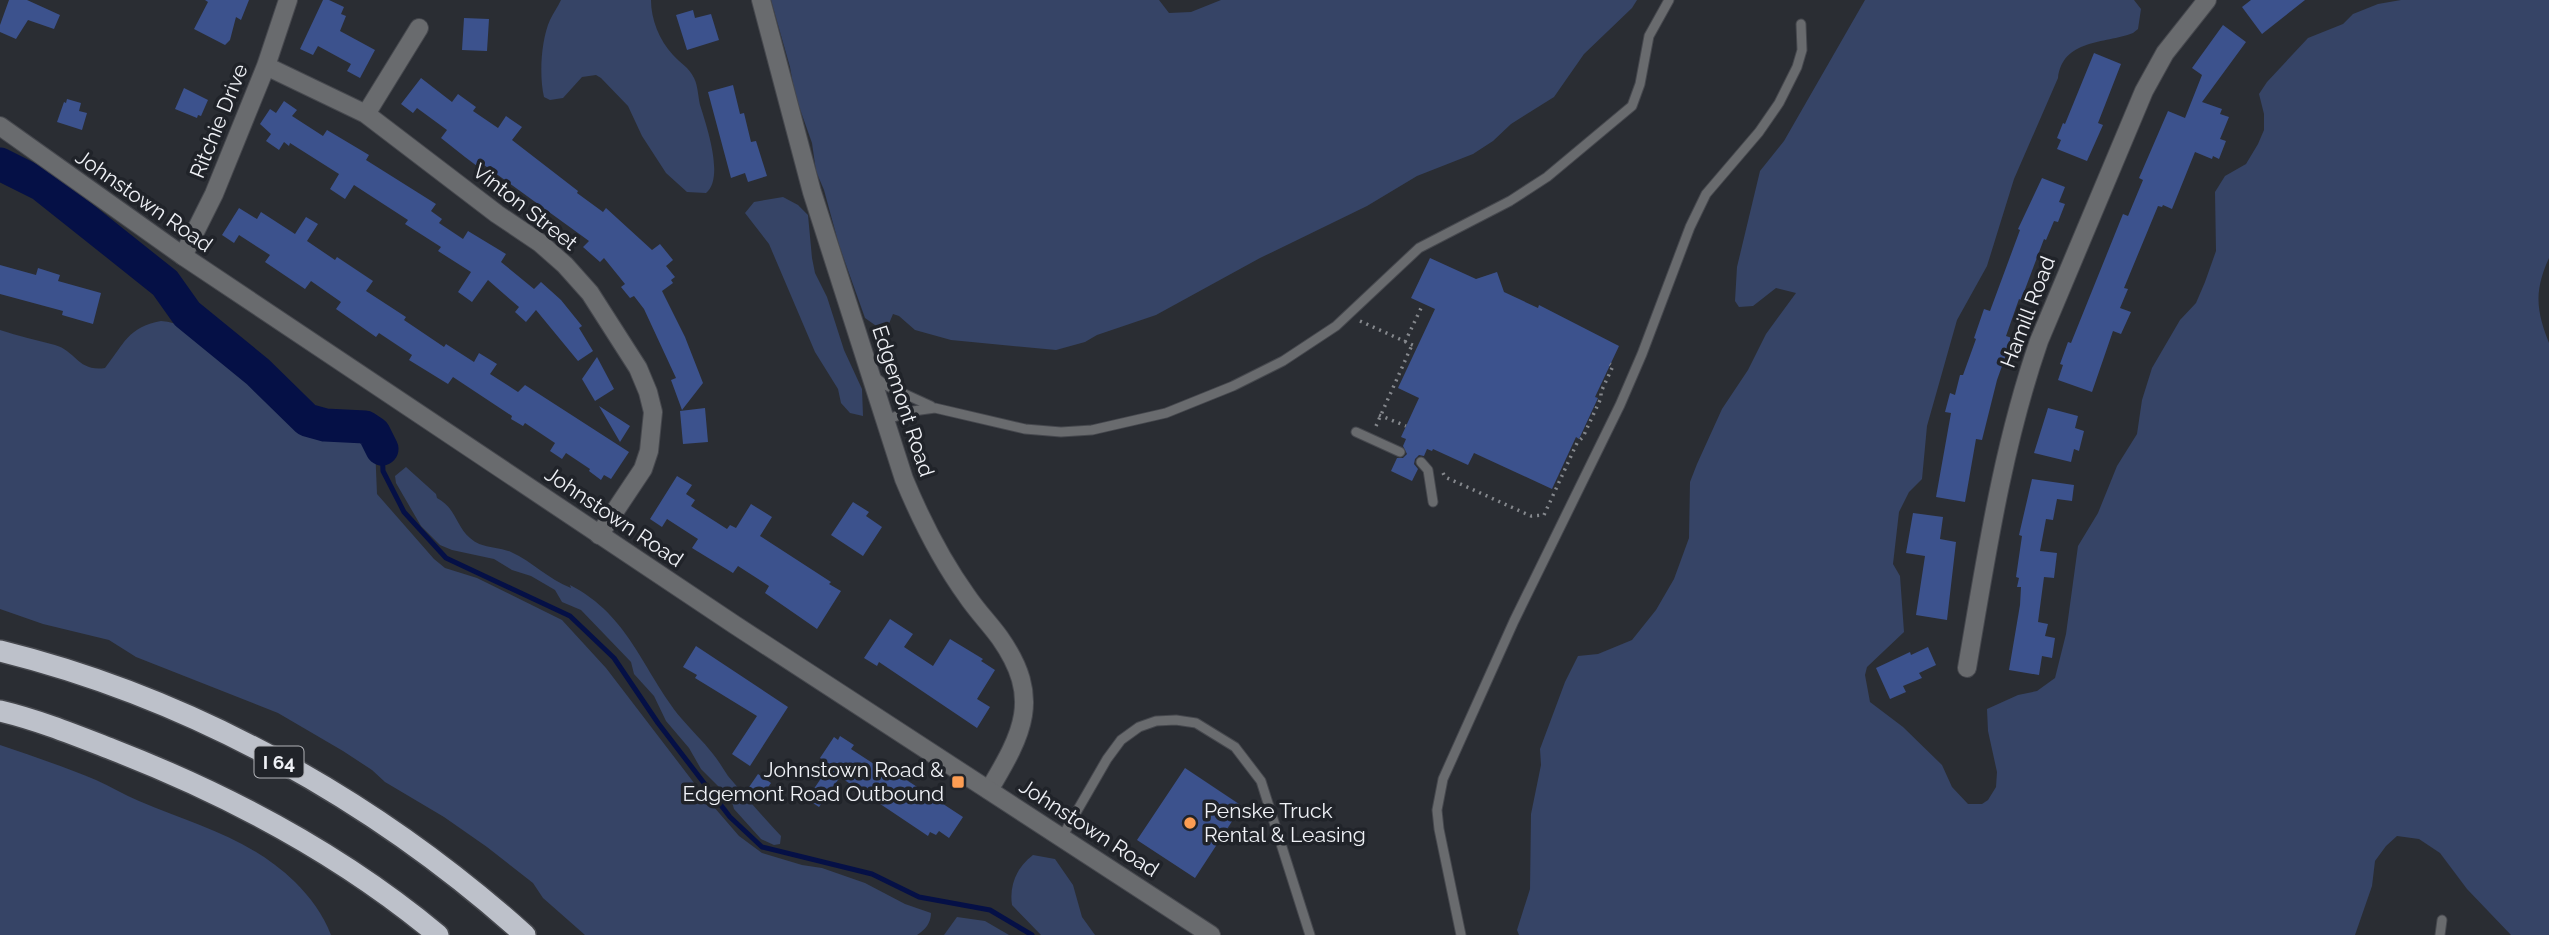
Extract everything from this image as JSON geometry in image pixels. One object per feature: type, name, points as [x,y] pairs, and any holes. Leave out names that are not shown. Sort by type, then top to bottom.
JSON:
[{"type":"highway","name":"I 64","points":[[0,651],[102,682],[187,715],[267,754],[349,802],[398,835],[526,935]]},
{"type":"highway","points":[[0,711],[86,739],[166,770],[233,804],[320,851],[438,935]]},
{"type":"street","name":"Ritchie Drive","points":[[183,256],[214,194],[266,66],[288,0]]},
{"type":"street","name":"Edgemont Road","points":[[761,0],[812,192],[904,479],[931,539],[968,599],[1000,639],[1020,674],[1023,722],[1010,755],[989,790]]},
{"type":"street","name":"Hamill Road","points":[[1966,668],[2003,465],[2039,341],[2144,91],[2172,43],[2207,0]]},
{"type":"street","points":[[366,114],[419,28]]},
{"type":"street","name":"Vinton Street","points":[[266,66],[366,114],[497,214],[540,243],[565,265],[590,293],[638,369],[653,412],[649,451],[643,469],[599,534]]},
{"type":"street","name":"Johnstown Road","points":[[0,126],[183,256],[599,534],[1211,935]]},
{"type":"lane","points":[[869,371],[885,385],[935,408],[1025,429],[1078,432],[1130,423],[1166,413],[1233,386],[1283,361],[1336,326],[1419,248],[1510,201],[1547,177],[1632,107],[1640,84],[1649,36],[1669,0]]},
{"type":"lane","points":[[1461,935],[1439,829],[1437,810],[1443,779],[1514,621],[1620,405],[1689,227],[1706,194],[1759,132],[1779,103],[1797,67],[1802,50],[1801,24]]},
{"type":"lane","points":[[884,420],[921,409],[935,408]]},
{"type":"lane","points":[[1356,432],[1400,452]]},
{"type":"lane","points":[[1421,462],[1428,470],[1433,502]]},
{"type":"lane","points":[[1062,837],[1121,740],[1139,727],[1156,722],[1176,720],[1196,723],[1235,747],[1261,781],[1310,935]]},
{"type":"lane","points":[[2440,935],[2442,920]]},
{"type":"path","points":[[1405,342],[1423,304]]},
{"type":"path","points":[[1360,321],[1415,346],[1379,415],[1375,425],[1378,430]]},
{"type":"path","points":[[1440,467],[1445,477],[1531,516],[1544,515],[1601,398],[1601,392],[1613,366],[1610,364]]},
{"type":"path","points":[[1379,415],[1406,426]]},
{"type":"shaded area","points":[[561,0],[651,0],[652,15],[660,36],[673,55],[690,71],[696,84],[714,164],[714,176],[706,193],[687,192],[666,173],[642,136],[628,106],[596,75],[582,77],[563,98],[550,100],[544,97],[541,69],[543,48],[550,20]]},
{"type":"shaded area","points":[[771,0],[1159,0],[1169,13],[1191,12],[1221,0],[1637,0],[1584,54],[1554,97],[1511,124],[1493,141],[1473,154],[1417,176],[1367,206],[1260,258],[1156,315],[1056,350],[951,340],[915,330],[893,314],[888,326],[882,330],[865,318],[816,171],[812,143],[795,95]]},
{"type":"shaded area","points":[[1865,0],[2134,0],[2141,9],[2138,29],[2133,33],[2086,45],[2068,56],[2061,65],[2058,78],[2014,179],[1987,266],[1957,320],[1927,426],[1922,479],[1909,492],[1899,512],[1893,564],[1900,576],[1904,632],[1867,667],[1865,675],[1870,702],[1903,727],[1942,765],[1952,787],[1968,804],[1982,804],[1996,787],[1997,772],[1988,731],[1987,709],[2018,695],[2037,691],[2055,678],[2066,634],[2078,546],[2098,513],[2117,466],[2137,434],[2142,400],[2152,368],[2180,320],[2196,303],[2205,282],[2216,251],[2215,192],[2225,176],[2246,164],[2258,144],[2264,130],[2264,114],[2259,94],[2267,82],[2308,38],[2343,24],[2353,14],[2378,4],[2401,0],[2549,0],[2549,258],[2538,300],[2549,343],[2549,935],[2511,935],[2467,889],[2440,853],[2419,839],[2397,836],[2375,861],[2372,886],[2355,935],[1519,935],[1517,930],[1530,889],[1531,814],[1541,765],[1540,749],[1565,682],[1578,656],[1598,654],[1632,640],[1656,610],[1674,579],[1689,538],[1690,482],[1697,464],[1722,409],[1748,370],[1766,334],[1796,293],[1776,288],[1753,306],[1739,307],[1735,301],[1737,267],[1760,171],[1784,141]]},
{"type":"shaded area","points":[[783,197],[798,205],[808,215],[815,273],[827,297],[844,350],[862,389],[863,416],[850,413],[841,403],[838,389],[815,352],[769,244],[745,213],[754,202]]},
{"type":"shaded area","points":[[161,321],[201,335],[239,365],[308,429],[323,435],[358,438],[375,446],[377,494],[434,559],[445,568],[477,578],[562,620],[606,668],[701,792],[739,836],[762,853],[822,868],[865,883],[905,904],[931,913],[925,928],[917,935],[585,935],[543,898],[533,883],[487,847],[444,817],[385,782],[343,751],[278,713],[136,657],[109,640],[43,624],[0,609],[0,330],[55,345],[89,367],[105,368],[134,332]]},
{"type":"shaded area","points":[[406,467],[444,502],[465,533],[475,542],[519,556],[571,588],[570,585],[607,612],[633,645],[667,700],[781,836],[780,844],[774,845],[761,839],[734,809],[731,799],[701,769],[689,748],[666,721],[654,696],[634,674],[631,662],[581,610],[562,602],[555,590],[531,576],[512,570],[494,559],[440,545],[421,526],[396,483],[395,476]]},
{"type":"shaded area","points":[[0,745],[96,780],[133,799],[240,843],[295,882],[320,913],[331,935],[0,935]]},
{"type":"shaded area","points":[[1033,855],[1055,859],[1073,885],[1082,917],[1095,935],[1041,935],[1012,905],[1015,877]]},
{"type":"shaded area","points":[[957,917],[985,921],[1009,935],[944,935]]},
{"type":"building","points":[[9,0],[27,0],[60,15],[54,29],[28,20],[16,39],[0,32]]},
{"type":"building","points":[[205,0],[249,0],[241,20],[236,17],[230,40],[225,45],[194,29],[208,2]]},
{"type":"building","points":[[323,0],[344,7],[341,14],[346,16],[340,31],[375,50],[360,78],[347,71],[351,64],[318,46],[313,55],[300,49]]},
{"type":"building","points":[[2251,0],[2305,0],[2262,34],[2242,7]]},
{"type":"building","points":[[693,10],[695,18],[711,14],[719,40],[687,50],[676,15]]},
{"type":"building","points":[[464,18],[489,19],[487,51],[462,50]]},
{"type":"building","points":[[2223,25],[2246,42],[2202,102],[2222,109],[2220,114],[2229,117],[2220,139],[2226,141],[2219,159],[2195,152],[2172,209],[2158,206],[2124,288],[2128,289],[2120,308],[2131,312],[2121,334],[2113,331],[2092,392],[2058,380],[2063,365],[2060,364],[2068,342],[2071,343],[2123,214],[2128,216],[2143,180],[2139,178],[2168,111],[2185,118],[2202,75],[2192,68]]},
{"type":"building","points":[[2094,53],[2121,64],[2098,123],[2103,125],[2087,161],[2057,149],[2061,140],[2057,138]]},
{"type":"building","points":[[421,78],[452,102],[458,94],[476,107],[473,111],[498,128],[506,116],[522,127],[512,140],[603,212],[606,208],[652,250],[660,244],[673,260],[666,266],[675,277],[671,280],[673,283],[662,291],[685,337],[703,383],[682,410],[671,380],[676,378],[644,309],[634,296],[630,298],[621,287],[625,284],[604,258],[600,262],[583,247],[589,241],[484,165],[481,169],[465,157],[441,138],[447,130],[417,108],[413,113],[401,104]]},
{"type":"building","points":[[733,85],[740,114],[744,113],[751,142],[756,141],[767,176],[748,182],[745,173],[731,178],[708,92]]},
{"type":"building","points":[[184,88],[208,100],[201,116],[198,115],[197,118],[175,109]]},
{"type":"building","points":[[67,99],[81,103],[79,111],[87,113],[82,130],[57,122]]},
{"type":"building","points":[[284,101],[297,110],[292,116],[323,136],[327,130],[369,155],[366,160],[436,204],[431,211],[442,219],[439,223],[463,239],[468,231],[506,254],[501,262],[534,289],[541,282],[561,300],[582,326],[579,328],[593,351],[578,361],[536,310],[526,322],[515,312],[519,307],[488,280],[472,302],[458,292],[471,272],[438,251],[441,247],[405,224],[408,220],[354,185],[345,199],[330,189],[339,174],[290,143],[289,146],[284,142],[279,150],[266,141],[271,134],[260,124],[270,109],[276,113]]},
{"type":"building","points":[[2042,178],[2065,187],[2059,202],[2065,204],[2058,222],[2054,221],[2046,240],[2044,239],[2006,336],[2012,338],[1997,380],[1982,440],[1976,439],[1965,502],[1936,497],[1951,413],[1945,412],[1950,393],[1955,395],[1984,309],[1990,311],[2020,230],[2018,229]]},
{"type":"building","points":[[239,208],[257,219],[261,212],[295,234],[306,217],[318,224],[307,241],[373,281],[366,291],[406,317],[404,320],[444,347],[446,344],[474,362],[479,353],[497,364],[490,374],[518,392],[525,385],[629,452],[611,479],[604,475],[601,480],[566,453],[562,459],[550,451],[555,443],[525,423],[523,426],[511,419],[512,416],[453,377],[448,384],[409,360],[412,355],[379,333],[376,337],[336,309],[341,302],[311,281],[305,289],[265,262],[270,255],[239,235],[234,243],[222,235]]},
{"type":"building","points":[[1430,258],[1476,279],[1497,272],[1504,292],[1538,308],[1539,305],[1619,346],[1579,439],[1576,437],[1552,489],[1474,453],[1468,465],[1433,449],[1427,449],[1424,456],[1419,455],[1415,459],[1414,464],[1418,469],[1412,481],[1391,471],[1397,458],[1403,458],[1407,454],[1403,446],[1406,439],[1401,437],[1419,398],[1398,388],[1435,309],[1411,298]]},
{"type":"building","points":[[0,265],[36,275],[38,268],[60,275],[58,281],[101,293],[93,324],[62,315],[63,311],[0,294]]},
{"type":"building","points":[[597,357],[614,389],[595,401],[582,379]]},
{"type":"building","points":[[599,406],[630,426],[620,442]]},
{"type":"building","points":[[705,408],[708,442],[683,444],[680,411]]},
{"type":"building","points":[[2048,408],[2078,416],[2075,428],[2084,431],[2079,451],[2074,449],[2071,462],[2034,453]]},
{"type":"building","points":[[677,476],[692,485],[686,494],[695,500],[691,506],[727,529],[730,525],[736,528],[751,504],[772,517],[760,536],[841,591],[817,629],[765,593],[769,586],[738,566],[733,573],[692,548],[698,539],[667,519],[662,527],[650,519]]},
{"type":"building","points":[[2032,479],[2074,485],[2072,501],[2057,499],[2053,520],[2046,519],[2040,551],[2057,553],[2054,578],[2044,577],[2038,622],[2048,624],[2045,636],[2055,638],[2052,658],[2042,656],[2039,675],[2009,670],[2020,605],[2021,587],[2017,587],[2019,578],[2016,577],[2022,536],[2019,535]]},
{"type":"building","points":[[853,502],[869,512],[866,516],[882,527],[863,556],[831,535]]},
{"type":"building","points":[[1913,513],[1943,517],[1940,539],[1956,542],[1947,620],[1916,615],[1925,556],[1906,553]]},
{"type":"building","points":[[890,619],[913,634],[904,647],[933,666],[950,639],[983,659],[981,661],[995,670],[977,699],[990,707],[977,728],[879,662],[877,666],[864,658]]},
{"type":"building","points":[[696,646],[788,707],[750,766],[732,754],[757,716],[695,678],[697,675],[683,667]]},
{"type":"building","points":[[1928,647],[1936,665],[1919,673],[1922,678],[1903,686],[1906,692],[1890,699],[1876,668],[1910,652],[1911,655]]},
{"type":"building","points":[[840,736],[854,745],[851,749],[877,766],[879,762],[963,817],[949,838],[939,831],[936,835],[930,832],[928,836],[840,777],[819,807],[807,799],[830,765],[820,758],[834,737],[838,740]]},
{"type":"building","name":"Penske Truck Rental & Leasing","points":[[1185,768],[1242,806],[1195,878],[1137,840]]},
{"type":"building","points":[[758,774],[771,783],[760,799],[747,790]]},
{"type":"waterway","points":[[0,164],[42,185],[165,283],[187,314],[258,372],[307,420],[325,425],[365,427],[374,433],[382,449]]},
{"type":"waterway","points":[[382,449],[383,471],[404,512],[446,558],[570,616],[614,658],[658,723],[730,817],[762,847],[872,874],[919,897],[990,910],[1032,935]]},
{"type":"place","name":"Johnstown Road & Edgemont Road Outbound","points":[[958,782]]},
{"type":"place","name":"Penske Truck Rental & Leasing","points":[[1190,823]]}]
